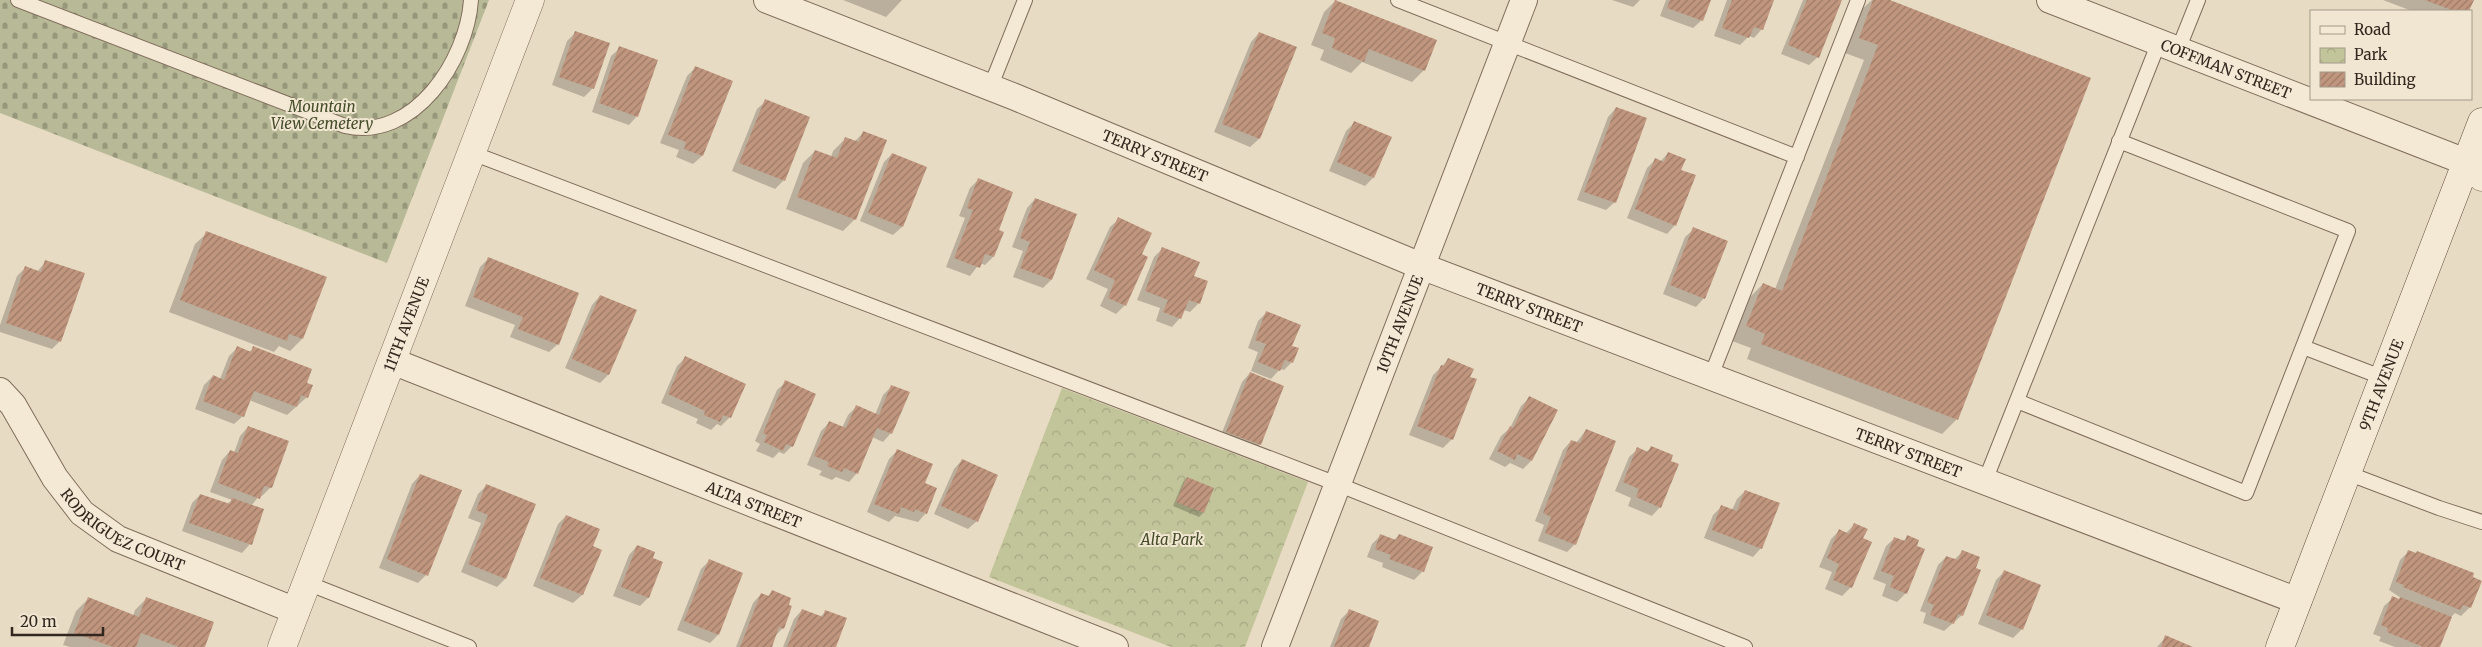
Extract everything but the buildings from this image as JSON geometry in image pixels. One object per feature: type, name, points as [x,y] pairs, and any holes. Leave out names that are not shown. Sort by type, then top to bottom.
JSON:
[{"type":"street","name":"11TH AVENUE","points":[[282,647],[530,0]]},
{"type":"street","name":"TERRY STREET","points":[[767,0],[990,88],[1421,266],[2298,601]]},
{"type":"street","name":"10TH AVENUE","points":[[1275,647],[1524,0]]},
{"type":"street","name":"COFFMAN STREET","points":[[2050,0],[2474,170]]},
{"type":"street","name":"9TH AVENUE","points":[[2280,647],[2384,378],[2474,170],[2482,122]]},
{"type":"street","name":"ALTA STREET","points":[[392,361],[1115,647]]},
{"type":"street","name":"RODRIGUEZ COURT","points":[[0,391],[13,405],[55,478],[82,513],[118,539],[296,611]]},
{"type":"lane","points":[[18,0],[346,126],[359,129],[372,129],[388,124],[418,106],[436,89],[446,75],[461,39],[471,0]]},
{"type":"lane","points":[[990,88],[1025,0]]},
{"type":"lane","points":[[1398,0],[1797,156]]},
{"type":"lane","points":[[1711,376],[1858,0]]},
{"type":"lane","points":[[1985,481],[2119,141],[2168,46],[2198,0]]},
{"type":"lane","points":[[2017,401],[2246,493],[2348,231],[2119,141]]},
{"type":"lane","points":[[472,153],[1337,484],[1745,647]]},
{"type":"lane","points":[[2303,346],[2384,378]]},
{"type":"lane","points":[[2347,473],[2439,508],[2482,522]]},
{"type":"lane","points":[[306,583],[469,647]]},
{"type":"green space","name":"Mountain View Cemetery","points":[[0,0],[489,0],[387,263],[0,113]]},
{"type":"green space","name":"Alta Park","points":[[1062,388],[1308,482],[1245,647],[1171,647],[989,577]]}]
